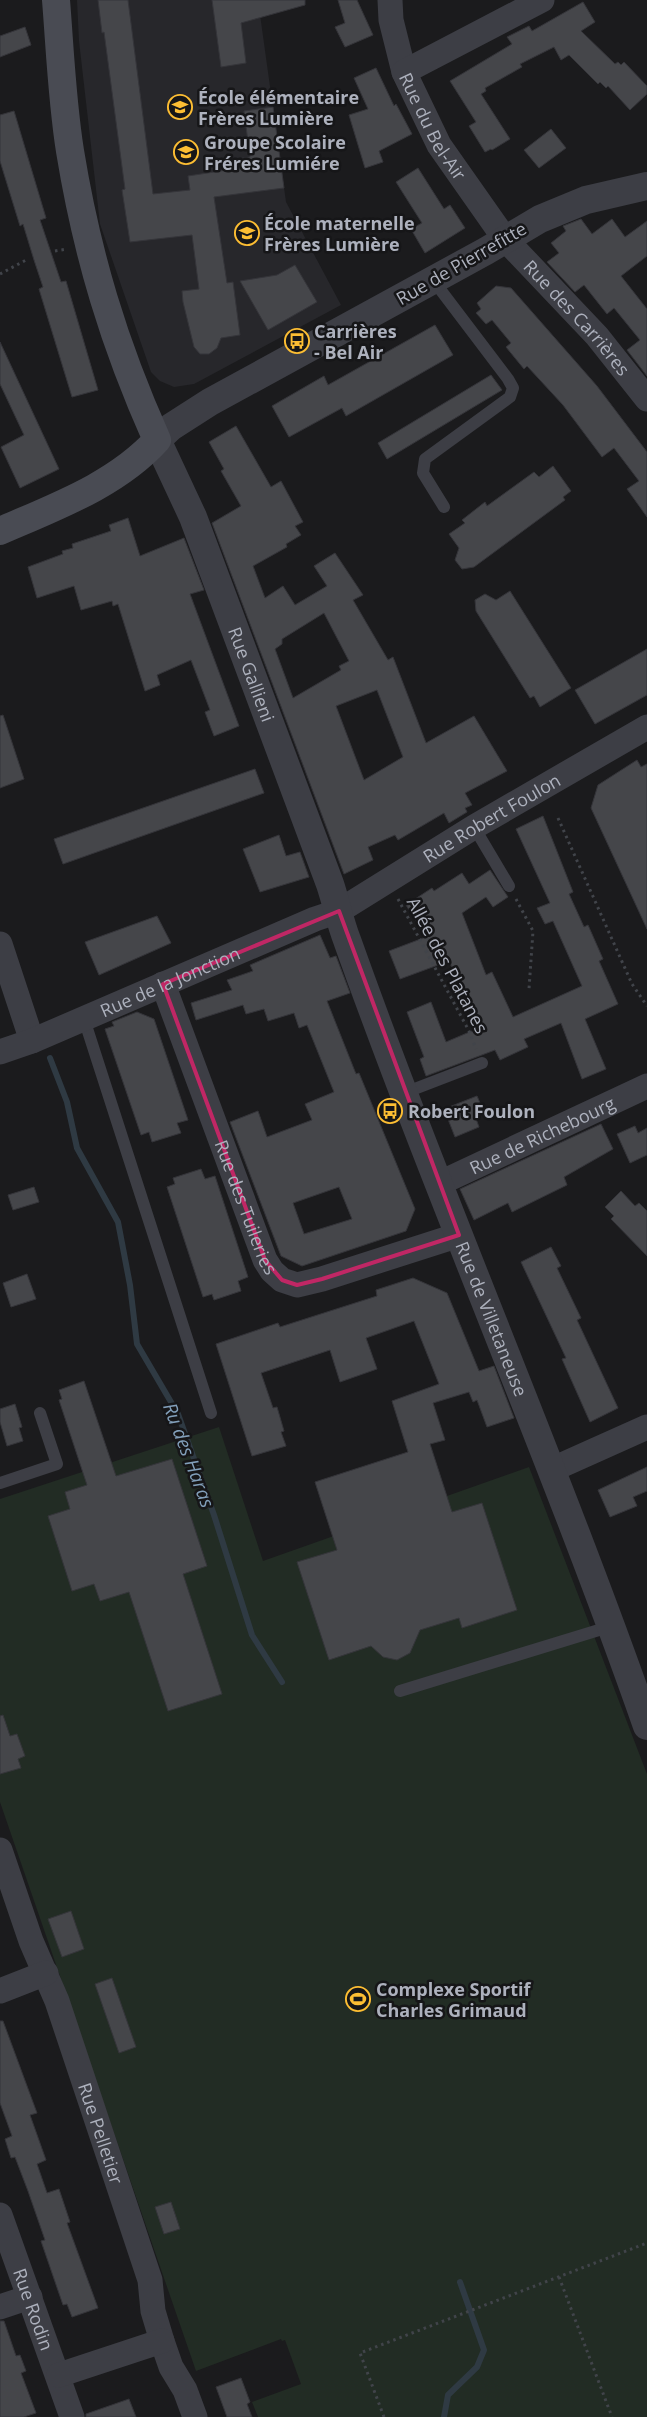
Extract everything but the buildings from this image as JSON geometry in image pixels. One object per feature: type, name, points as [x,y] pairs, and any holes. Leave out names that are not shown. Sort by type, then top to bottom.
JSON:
[{"type":"main road","points":[[0,531],[57,507],[113,477],[134,462],[157,440],[132,384],[112,330],[86,235],[70,149],[56,0]]},
{"type":"street","name":"Rue du Bel-Air","points":[[390,0],[391,20],[404,72],[439,145],[505,240]]},
{"type":"street","points":[[404,72],[542,0]]},
{"type":"street","name":"Rue de Pierrefitte","points":[[157,440],[171,427],[210,402],[540,219],[566,208],[614,193],[647,186]]},
{"type":"street","name":"Rue des Carrières","points":[[505,240],[598,336],[647,399]]},
{"type":"street","name":"Rue Gallieni","points":[[157,440],[193,517],[339,911]]},
{"type":"street","name":"Rue Robert Foulon","points":[[339,911],[474,827],[647,727]]},
{"type":"street","name":"Rue de la Jonction","points":[[0,1052],[32,1041],[315,919],[339,911]]},
{"type":"street","name":"Rue de Villetaneuse","points":[[339,911],[345,937],[438,1184],[612,1626],[647,1726]]},
{"type":"street","points":[[0,944],[32,1041]]},
{"type":"street","name":"Rue des Tuileries","points":[[163,984],[265,1260],[272,1271],[282,1280],[297,1285],[322,1280],[459,1235]]},
{"type":"street","name":"Rue de Richebourg","points":[[438,1184],[647,1086]]},
{"type":"street","points":[[551,1470],[647,1427]]},
{"type":"street","name":"Rue Pelletier","points":[[0,1850],[31,1941],[46,1973],[150,2280],[153,2310],[162,2341],[171,2367],[185,2390],[195,2417]]},
{"type":"street","points":[[0,1991],[46,1973]]},
{"type":"street","name":"Rue Rodin","points":[[0,2215],[59,2375],[72,2417]]},
{"type":"street","points":[[0,2307],[30,2297]]},
{"type":"street","points":[[59,2375],[162,2341]]},
{"type":"lane","points":[[433,280],[513,388],[510,397],[425,459],[422,473],[444,507]]},
{"type":"lane","points":[[474,827],[509,886]]},
{"type":"lane","points":[[84,1019],[211,1413]]},
{"type":"lane","points":[[404,1093],[482,1064]]},
{"type":"lane","points":[[0,1483],[57,1464],[40,1413]]},
{"type":"lane","points":[[400,1691],[612,1626]]},
{"type":"path","points":[[0,272],[8,270],[28,259]]},
{"type":"path","points":[[558,818],[632,984],[647,1006]]},
{"type":"path","name":"Allée des Platanes","points":[[388,880],[469,1031],[482,1064]]},
{"type":"path","points":[[509,886],[534,931],[529,989]]},
{"type":"path","points":[[384,2417],[360,2353],[647,2243]]},
{"type":"path","points":[[559,2277],[612,2417]]},
{"type":"highlighted area","points":[[339,911],[459,1235],[322,1279],[297,1285],[282,1280],[265,1260],[163,984]]},
{"type":"shaded area","name":"Groupe Scolaire Fréres Lumiére","points":[[77,0],[258,0],[286,202],[341,305],[194,384],[174,387],[160,381],[151,372],[100,224],[79,41]]},
{"type":"shaded area","name":"Complexe Sportif Charles Grimaud","points":[[219,1427],[263,1561],[529,1467],[647,1774],[647,2417],[258,2417],[252,2402],[301,2384],[285,2340],[282,2341],[281,2339],[196,2371],[0,1802],[0,1499]]},
{"type":"waterway","name":"Ru des Haras","points":[[50,1058],[67,1102],[77,1148],[118,1222],[130,1285],[137,1344],[178,1414],[214,1515],[252,1635],[282,1682]]},
{"type":"waterway","name":"Ru des Haras","points":[[444,2417],[448,2395],[477,2367],[484,2350],[460,2282]]},
{"type":"place","name":"École élémentaire Frères Lumière","points":[[180,107]]},
{"type":"place","name":"Groupe Scolaire Fréres Lumiére","points":[[186,152]]},
{"type":"place","name":"École maternelle Frères Lumière","points":[[247,233]]},
{"type":"place","name":"Carrières - Bel Air","points":[[297,341]]},
{"type":"place","name":"Robert Foulon","points":[[390,1111]]},
{"type":"place","name":"Complexe Sportif Charles Grimaud","points":[[358,1999]]}]
